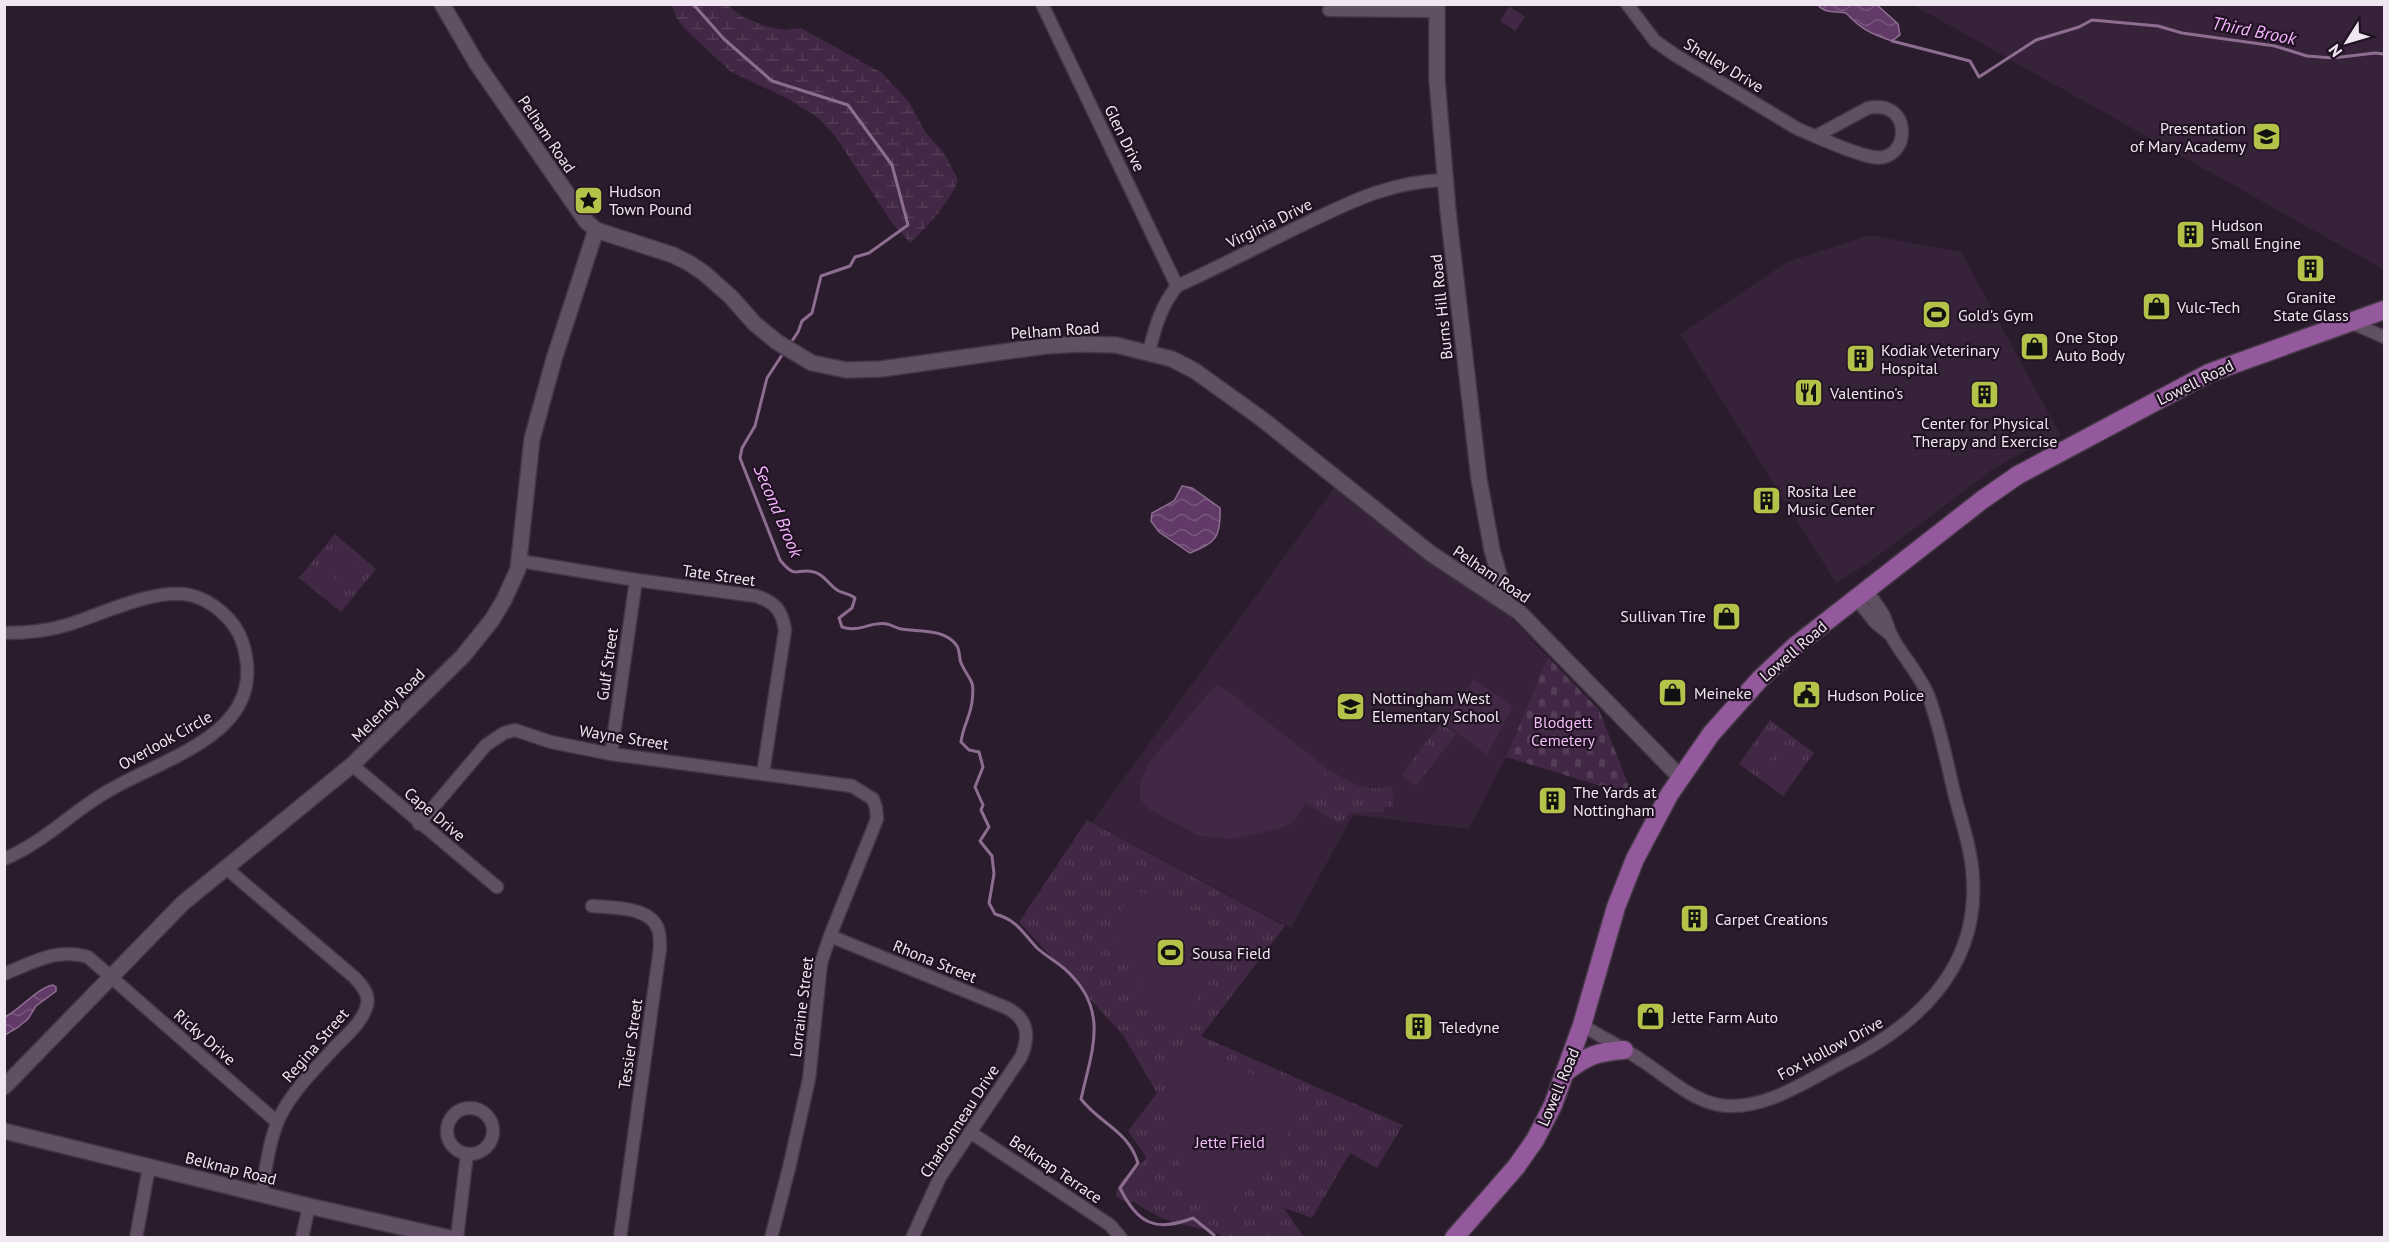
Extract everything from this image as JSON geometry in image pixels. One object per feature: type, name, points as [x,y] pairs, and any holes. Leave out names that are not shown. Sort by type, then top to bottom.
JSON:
[{"type":"main road","name":"Lowell Road","points":[[1454,1238],[1516,1167],[1544,1122],[1567,1071],[1610,925],[1646,837],[1680,777],[1722,720],[1760,679],[1795,646],[1861,594],[1989,495],[2036,465],[2209,373],[2385,310]]},
{"type":"main road","points":[[1567,1071],[1584,1058],[1599,1052],[1624,1050]]},
{"type":"street","name":"Pelham Road","points":[[442,4],[477,64],[576,209],[596,230],[674,255],[689,263],[731,297],[755,324],[797,356],[812,363],[846,370],[881,369],[1057,345],[1116,345],[1173,359],[1205,378],[1262,419],[1430,553],[1507,603],[1540,632],[1680,777]]},
{"type":"street","name":"Glen Drive","points":[[1042,4],[1177,286]]},
{"type":"street","name":"Shelley Drive","points":[[1628,4],[1655,41],[1675,56],[1798,129],[1816,136],[1874,158],[1882,157],[1897,148],[1903,132],[1902,124],[1892,111],[1876,106],[1816,136]]},
{"type":"street","points":[[1329,10],[1437,8]]},
{"type":"street","name":"Burns Hill Road","points":[[1437,8],[1437,80],[1448,211],[1479,479],[1492,550],[1507,603]]},
{"type":"street","name":"Virginia Drive","points":[[1177,286],[1356,199],[1400,185],[1447,180]]},
{"type":"street","name":"Melendy Road","points":[[4,1086],[183,903],[352,765],[396,724],[478,638],[504,600],[520,561],[532,439],[554,359],[596,230]]},
{"type":"street","points":[[1149,352],[1160,313],[1166,299],[1177,286]]},
{"type":"street","points":[[2349,322],[2385,337]]},
{"type":"street","name":"Tate Street","points":[[520,561],[756,596],[769,600],[779,609],[785,630],[763,773]]},
{"type":"street","name":"Gulf Street","points":[[611,753],[636,580]]},
{"type":"street","name":"Fox Hollow Drive","points":[[1582,1025],[1688,1092],[1709,1102],[1732,1106],[1755,1103],[1770,1099],[1881,1042],[1910,1021],[1927,1005],[1949,976],[1970,924],[1974,889],[1970,854],[1932,705],[1917,674],[1892,637],[1884,616],[1861,594]]},
{"type":"street","name":"Overlook Circle","points":[[4,633],[64,626],[154,596],[189,595],[200,598],[220,610],[236,628],[247,661],[248,683],[245,695],[234,716],[217,732],[102,794],[36,841],[4,859]]},
{"type":"street","name":"Wayne Street","points":[[419,824],[486,745],[504,733],[516,730],[551,742],[611,753],[852,786],[863,792]]},
{"type":"street","name":"Cape Drive","points":[[352,765],[419,824],[497,887]]},
{"type":"street","name":"Lorraine Street","points":[[771,1238],[809,1079],[821,963],[877,819],[873,799],[863,792]]},
{"type":"street","name":"Regina Street","points":[[226,868],[354,977],[364,989],[368,999],[366,1009],[355,1025],[305,1079],[277,1122],[261,1194]]},
{"type":"street","name":"Tessier Street","points":[[592,906],[634,911],[648,916],[658,928],[660,948],[620,1238]]},
{"type":"street","name":"Rhona Street","points":[[830,936],[1007,1008],[1016,1013],[1024,1022]]},
{"type":"street","points":[[4,974],[68,952],[88,957],[112,977]]},
{"type":"street","name":"Ricky Drive","points":[[112,977],[277,1122]]},
{"type":"street","name":"Charbonneau Drive","points":[[912,1238],[940,1177],[1021,1057],[1026,1045],[1027,1034],[1024,1022]]},
{"type":"street","name":"Belknap Road","points":[[4,1131],[450,1238]]},
{"type":"street","name":"Belknap Terrace","points":[[970,1132],[1110,1225],[1121,1238]]},
{"type":"street","points":[[457,1238],[467,1154]]},
{"type":"street","points":[[136,1238],[149,1167]]},
{"type":"street","points":[[302,1238],[309,1206]]},
{"type":"shaded area","name":"Presentation of Mary Academy","points":[[1913,5],[2384,5],[2384,270]]},
{"type":"shaded area","points":[[1869,235],[1961,252],[2061,436],[2025,451],[1993,469],[1871,561],[1836,583],[1680,334],[1787,262]]},
{"type":"shaded area","name":"Nottingham West Elementary School","points":[[1334,488],[1430,563],[1511,618],[1548,657],[1506,757],[1469,829],[1353,815],[1291,928],[1092,822]]},
{"type":"green space","points":[[672,5],[727,5],[743,17],[765,26],[785,30],[801,28],[882,73],[909,102],[926,133],[945,154],[958,180],[944,206],[910,243],[890,220],[835,136],[817,117],[788,99],[730,71],[687,31],[677,19]]},
{"type":"green space","points":[[1509,6],[1525,17],[1515,31],[1500,21]]},
{"type":"green space","points":[[335,534],[376,569],[341,612],[299,578]]},
{"type":"green space","points":[[335,546],[363,569],[353,581],[325,558]]},
{"type":"green space","points":[[319,565],[347,588],[337,600],[309,578]]},
{"type":"green space","name":"Blodgett Cemetery","points":[[1548,657],[1599,710],[1633,796],[1506,757]]},
{"type":"green space","points":[[1474,679],[1513,706],[1487,755],[1442,721]]},
{"type":"green space","points":[[1216,685],[1224,688],[1328,769],[1294,821],[1282,828],[1233,839],[1199,836],[1150,810],[1140,799],[1140,783],[1149,762]]},
{"type":"green space","points":[[1770,720],[1814,753],[1783,796],[1739,764]]},
{"type":"green space","points":[[1441,723],[1456,734],[1416,786],[1402,774]]},
{"type":"green space","points":[[1769,732],[1783,742],[1762,771],[1748,761]]},
{"type":"green space","points":[[1787,753],[1805,765],[1783,795],[1765,783]]},
{"type":"green space","points":[[1328,769],[1351,782],[1366,787],[1383,788],[1392,785],[1393,807],[1384,807],[1384,812],[1352,813],[1339,823],[1305,803]]},
{"type":"green space","name":"Jette Field","points":[[1087,820],[1285,926],[1201,1036],[1403,1125],[1377,1168],[1350,1153],[1312,1218],[1284,1208],[1304,1237],[1225,1237],[1168,1220],[1134,1202],[1127,1203],[1116,1196],[1123,1179],[1146,1157],[1128,1131],[1157,1093],[1123,1035],[1019,922]]},
{"type":"green space","name":"Sousa Field","points":[[1132,888],[1229,934],[1184,1025],[1165,1015],[1145,996],[1124,957],[1118,930],[1119,918]]},
{"type":"green space","name":"Jette Field","points":[[1190,1043],[1289,1093],[1297,1101],[1301,1115],[1227,1218],[1191,1181],[1178,1161],[1169,1139],[1164,1116],[1164,1093],[1170,1069],[1183,1045]]},
{"type":"water","points":[[1818,5],[1877,5],[1898,24],[1900,35],[1892,41],[1862,27],[1846,13],[1827,11]]},
{"type":"water","points":[[1182,486],[1192,488],[1220,508],[1218,532],[1215,538],[1206,546],[1190,553],[1159,532],[1151,521],[1152,513],[1174,501]]},
{"type":"water","points":[[53,985],[56,991],[36,1006],[28,1019],[5,1035],[5,1017],[41,990]]},
{"type":"waterway","name":"Second Brook","points":[[693,4],[724,39],[772,81],[848,105],[892,165],[908,225],[869,253],[855,257],[850,266],[821,276],[812,313],[802,321],[790,344]]},
{"type":"waterway","name":"Third Brook","points":[[1892,41],[1970,61],[1979,77],[2036,40],[2079,27],[2092,20],[2158,26],[2182,33],[2275,46],[2307,56],[2333,58],[2384,54]]},
{"type":"waterway","name":"Second Brook","points":[[784,352],[767,378],[755,426],[742,448],[740,458],[780,560],[793,572],[818,573],[837,590],[855,598],[852,608],[839,618],[842,627],[854,629],[887,624],[901,629],[946,636],[957,646],[961,663],[973,688],[971,707],[961,742],[969,750],[979,752],[983,767],[975,787],[983,805],[981,810],[989,827],[980,841],[992,856],[994,874],[989,903],[995,914],[1014,923],[1037,948],[1066,970],[1080,985],[1088,1000],[1093,1015],[1093,1047],[1081,1099],[1088,1108],[1121,1135],[1128,1143],[1138,1163],[1120,1188],[1126,1200],[1133,1210],[1149,1222],[1168,1225],[1193,1218],[1214,1235],[1214,1238]]},
{"type":"place","name":"Presentation of Mary Academy","points":[[2267,137]]},
{"type":"place","name":"Hudson Town Pound","points":[[588,200]]},
{"type":"place","name":"Hudson Small Engine","points":[[2190,234]]},
{"type":"place","name":"Granite State Glass","points":[[2311,269]]},
{"type":"place","name":"Vulc-Tech","points":[[2156,307]]},
{"type":"place","name":"Gold's Gym","points":[[1937,315]]},
{"type":"place","name":"One Stop Auto Body","points":[[2034,346]]},
{"type":"place","name":"Kodiak Veterinary Hospital","points":[[1860,359]]},
{"type":"place","name":"Valentino's","points":[[1809,393]]},
{"type":"place","name":"Center for Physical Therapy and Exercise","points":[[1985,395]]},
{"type":"place","name":"Rosita Lee Music Center","points":[[1766,500]]},
{"type":"place","name":"Sullivan Tire","points":[[1727,616]]},
{"type":"place","name":"Meineke","points":[[1673,693]]},
{"type":"place","name":"Hudson Police","points":[[1806,695]]},
{"type":"place","name":"Nottingham West Elementary School","points":[[1351,707]]},
{"type":"place","name":"The Yards at Nottingham","points":[[1552,801]]},
{"type":"place","name":"Carpet Creations","points":[[1694,919]]},
{"type":"place","name":"Sousa Field","points":[[1171,953]]},
{"type":"place","name":"Jette Farm Auto","points":[[1651,1017]]},
{"type":"place","name":"Teledyne","points":[[1418,1027]]}]
